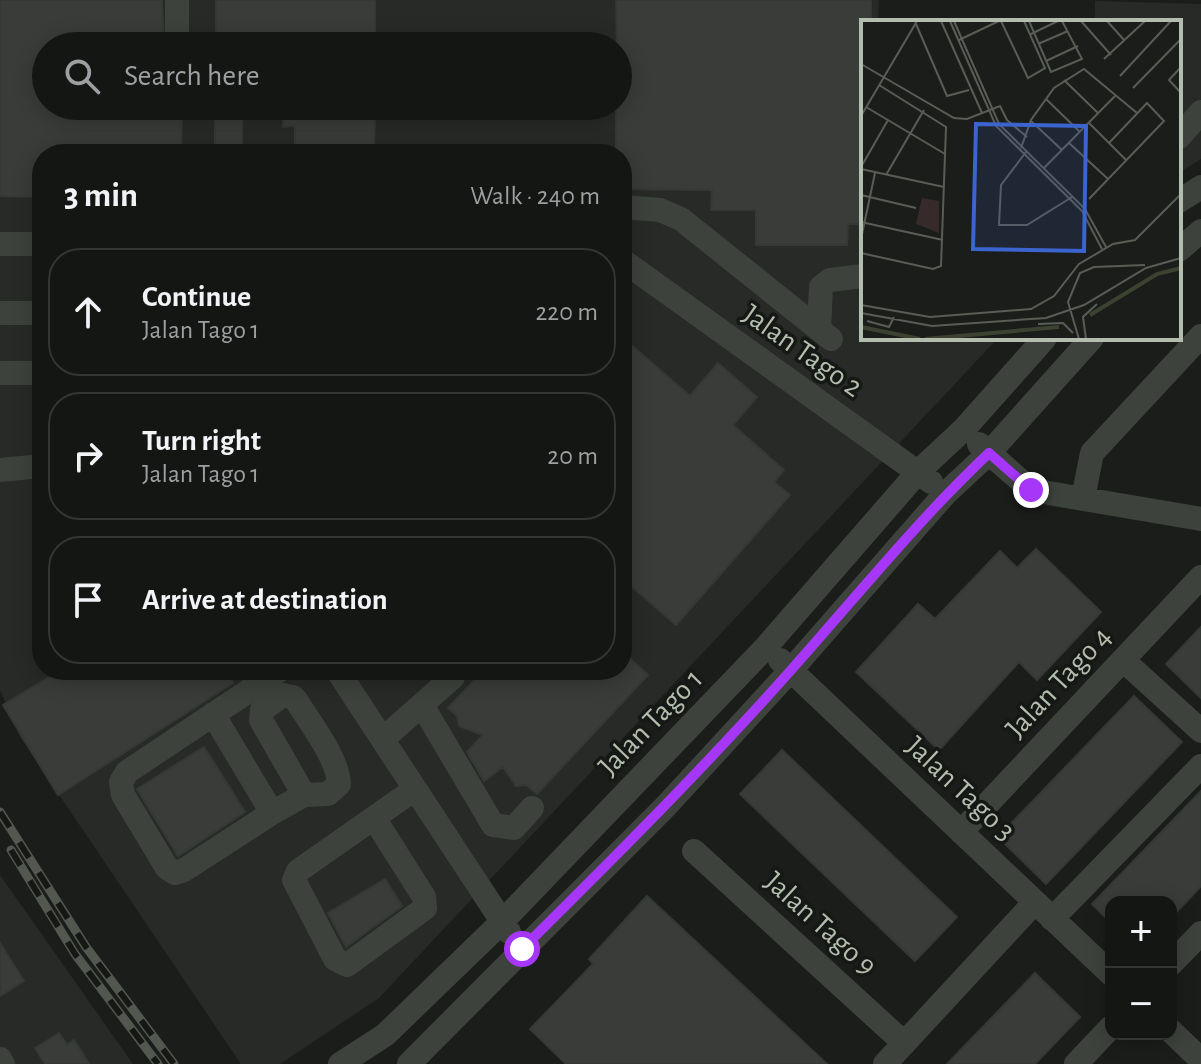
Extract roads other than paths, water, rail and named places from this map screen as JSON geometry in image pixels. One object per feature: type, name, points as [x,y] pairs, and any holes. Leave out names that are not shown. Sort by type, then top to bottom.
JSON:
[{"type":"street","points":[[177,0],[177,32]]},
{"type":"street","points":[[1181,135],[1201,112]]},
{"type":"street","points":[[632,208],[660,210],[681,219],[825,334],[821,287],[830,280],[861,276]]},
{"type":"street","points":[[1181,248],[1201,231]]},
{"type":"street","points":[[0,244],[32,244]]},
{"type":"street","name":"Jalan Tago 2","points":[[632,267],[919,471],[945,494]]},
{"type":"street","points":[[0,313],[32,313]]},
{"type":"street","points":[[1083,498],[1092,453],[1201,336]]},
{"type":"street","name":"Jalan Tago 1","points":[[340,1064],[385,1035],[502,922],[766,647],[919,471],[964,429],[1043,340]]},
{"type":"street","points":[[409,1064],[666,806],[791,670],[945,494],[989,453],[1090,340]]},
{"type":"street","points":[[0,373],[32,373]]},
{"type":"street","points":[[964,429],[1031,490],[1201,519]]},
{"type":"street","points":[[0,470],[32,467]]},
{"type":"street","name":"Jalan Tago 4","points":[[961,832],[1201,577]]},
{"type":"street","name":"Jalan Tago 3","points":[[766,647],[1105,968]]},
{"type":"street","points":[[1123,660],[1201,731]]},
{"type":"street","points":[[265,680],[127,772],[121,782],[123,795],[167,868],[175,873],[304,795]]},
{"type":"street","points":[[344,680],[522,949]]},
{"type":"street","points":[[383,739],[450,680]]},
{"type":"street","points":[[422,705],[493,825],[514,828],[532,808]]},
{"type":"street","points":[[213,714],[272,813]]},
{"type":"street","points":[[885,1064],[1044,910],[1201,766]]},
{"type":"street","points":[[374,818],[424,897],[425,908],[347,965],[335,959],[294,880],[298,871],[415,789]]},
{"type":"street","name":"Jalan Tago 9","points":[[694,851],[904,1043]]},
{"type":"street","points":[[1177,958],[1201,933]]},
{"type":"street","points":[[1076,1064],[1105,1033]]},
{"type":"street","points":[[1177,1037],[1201,1060]]},
{"type":"railway","points":[[0,812],[86,947],[174,1064]]},
{"type":"railway","points":[[11,850],[75,954],[158,1064]]}]
